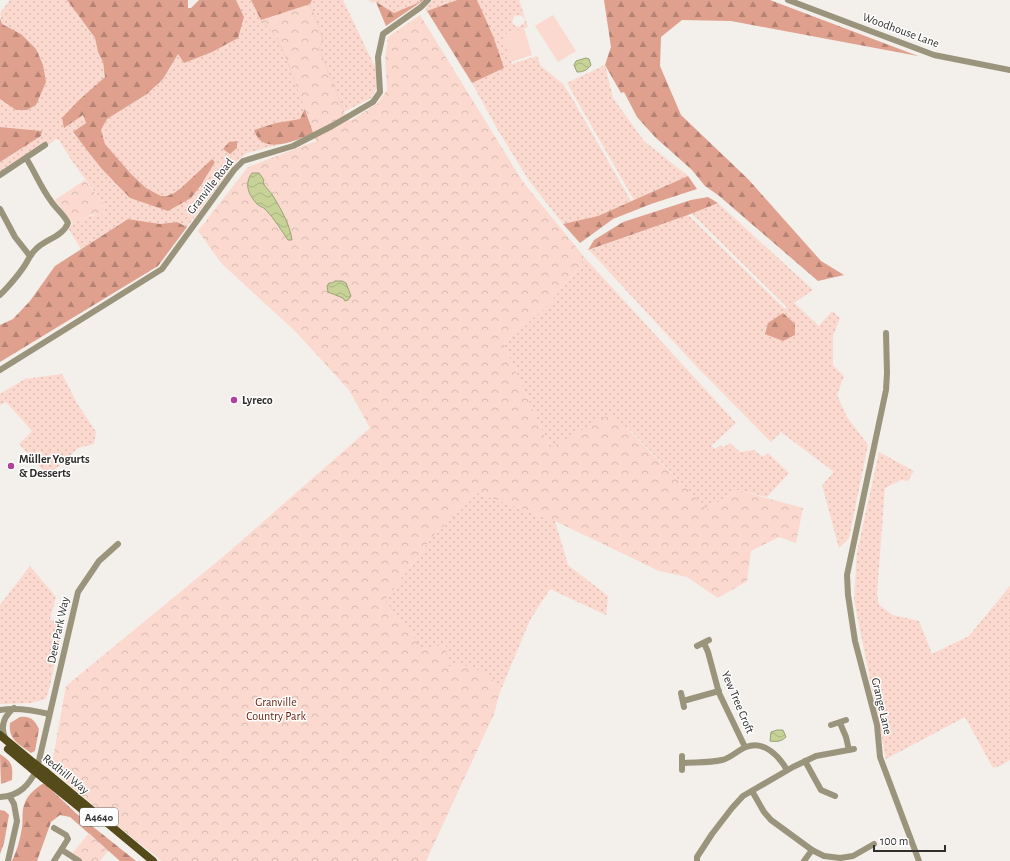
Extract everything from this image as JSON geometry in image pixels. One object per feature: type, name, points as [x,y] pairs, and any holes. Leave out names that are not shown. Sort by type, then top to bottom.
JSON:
[{"type":"main road","name":"Redhill Way","points":[[0,735],[4,742],[34,767],[153,861]]},
{"type":"main road","name":"Redhill Way","points":[[44,775],[145,861]]},
{"type":"street","name":"Granville Road","points":[[0,370],[162,269],[234,170],[243,162],[293,146],[332,126],[373,102],[380,92],[378,57],[383,34],[421,7],[428,0]]},
{"type":"street","name":"Woodhouse Lane","points":[[788,0],[934,55],[1010,70]]},
{"type":"street","points":[[0,175],[45,145]]},
{"type":"street","points":[[0,295],[23,268],[30,256],[38,247],[62,232],[68,223],[66,217],[50,200],[26,158]]},
{"type":"street","points":[[0,209],[22,247],[30,256]]},
{"type":"street","name":"Grange Lane","points":[[886,333],[886,390],[847,575],[848,595],[853,628],[863,674],[877,725],[880,757],[919,861]]},
{"type":"street","name":"Deer Park Way","points":[[10,797],[25,787],[32,779],[37,769],[49,714],[57,688],[78,592],[99,561],[118,544]]},
{"type":"street","name":"Yew Tree Croft","points":[[697,646],[706,641],[718,691],[745,747]]},
{"type":"street","points":[[681,693],[683,704],[718,691]]},
{"type":"street","points":[[4,742],[2,723],[5,716],[14,708]]},
{"type":"street","points":[[0,710],[14,708],[49,714]]},
{"type":"street","points":[[697,861],[697,857],[712,834],[743,796],[816,756],[851,750],[846,737],[843,721],[831,725]]},
{"type":"street","points":[[682,763],[723,760],[745,747],[752,745],[762,746],[776,754],[781,758],[788,770]]},
{"type":"street","points":[[682,756],[682,770]]},
{"type":"street","points":[[805,761],[821,790],[835,796]]},
{"type":"street","points":[[752,791],[770,820],[812,850],[823,855],[840,858],[852,856],[874,844]]},
{"type":"street","points":[[0,797],[10,797],[14,804],[17,821],[8,861]]},
{"type":"street","points":[[54,828],[68,838],[54,861]]},
{"type":"street","points":[[62,850],[79,861]]},
{"type":"street","points":[[804,861],[812,850]]},
{"type":"street","points":[[823,855],[829,861]]},
{"type":"green space","points":[[10,0],[67,0],[95,39],[98,52],[103,62],[105,77],[79,100],[64,127],[83,115],[86,123],[73,133],[130,198],[191,198],[215,162],[212,159],[174,193],[167,196],[161,196],[146,188],[131,174],[105,144],[101,130],[107,119],[147,94],[163,79],[178,54],[244,17],[236,0],[251,0],[261,20],[276,36],[289,65],[305,108],[300,119],[276,123],[266,143],[278,145],[247,153],[238,160],[187,227],[177,222],[160,224],[128,219],[81,249],[68,228],[85,218],[104,214],[105,206],[72,161],[59,140],[56,139],[46,147],[0,172],[0,162],[41,136],[42,131],[0,127],[0,99],[4,102],[21,34],[2,24],[0,13]]},
{"type":"green space","points":[[67,0],[188,0],[188,8],[191,8],[199,0],[236,0],[244,17],[238,38],[212,52],[184,63],[178,54],[163,79],[147,94],[107,119],[101,130],[105,144],[131,174],[146,188],[161,196],[167,196],[174,193],[212,159],[215,162],[191,198],[168,211],[130,198],[101,168],[73,132],[86,123],[83,115],[64,128],[62,118],[79,100],[105,77],[103,62],[98,52],[95,38]]},
{"type":"green space","points":[[251,0],[312,0],[310,4],[323,39],[319,48],[344,112],[319,130],[288,143],[264,143],[258,138],[254,130],[276,123],[300,119],[305,108],[289,65],[276,36],[261,20]]},
{"type":"green space","points":[[312,0],[343,0],[376,69],[377,88],[371,98],[344,112],[319,48],[310,4]]},
{"type":"green space","points":[[368,0],[420,0],[421,2],[394,13],[376,2],[373,3]]},
{"type":"green space","points":[[420,0],[423,0],[386,26],[376,2],[394,13],[420,2]]},
{"type":"green space","points":[[433,0],[457,0],[427,11],[425,8]]},
{"type":"green space","points":[[457,0],[477,0],[493,36],[504,68],[472,83],[427,11]]},
{"type":"green space","points":[[477,0],[519,0],[528,27],[503,35],[512,64],[537,56],[541,66],[563,84],[631,201],[598,216],[563,224],[528,179],[499,132],[472,83],[504,68]],"holes":[[[514,16],[522,16],[525,19],[524,23],[519,27],[514,25],[512,22]]]},
{"type":"green space","points":[[604,0],[770,0],[918,56],[731,21],[682,20],[661,37],[660,66],[681,115],[748,179],[821,261],[844,275],[818,281],[718,195],[705,186],[692,170],[655,137],[637,117],[624,92],[621,93],[605,65],[611,47]]},
{"type":"green space","name":"Granville Country Park","points":[[310,4],[323,39],[319,48],[344,112],[350,121],[378,103],[387,90],[385,59],[388,37],[420,15],[523,182],[585,258],[550,303],[504,345],[550,448],[612,413],[707,509],[738,490],[803,508],[796,543],[779,537],[751,551],[747,581],[718,598],[687,577],[659,571],[555,521],[478,493],[434,535],[385,600],[422,648],[446,645],[447,667],[459,663],[489,674],[500,692],[494,714],[426,861],[162,861],[109,819],[51,769],[66,686],[224,556],[370,428],[349,390],[296,332],[222,264],[198,231],[248,167],[316,141],[289,65],[277,38],[261,20]]},
{"type":"green space","points":[[553,15],[576,51],[558,62],[535,26]]},
{"type":"green space","points":[[0,18],[2,24],[21,34],[36,49],[43,65],[46,82],[36,105],[27,110],[16,110],[0,99]]},
{"type":"green space","points":[[524,28],[532,55],[511,62],[503,35]]},
{"type":"green space","points":[[605,65],[613,98],[644,141],[688,176],[634,200],[567,83]]},
{"type":"green space","points":[[0,127],[42,131],[41,136],[0,162]]},
{"type":"green space","points":[[237,141],[237,148],[230,154],[223,149],[229,142]]},
{"type":"green space","points":[[688,176],[697,189],[651,204],[613,219],[580,243],[563,224],[598,216]]},
{"type":"green space","points":[[85,180],[105,206],[104,214],[90,215],[73,224],[55,200]]},
{"type":"green space","points":[[708,197],[718,203],[588,250],[594,240],[623,222],[691,200]]},
{"type":"green space","points":[[718,203],[813,290],[794,303],[819,326],[832,311],[840,318],[833,336],[833,365],[844,376],[837,395],[847,417],[868,445],[849,538],[839,548],[822,485],[834,472],[781,432],[771,442],[697,367],[589,250],[688,215],[785,309],[787,307],[691,213]]},
{"type":"green space","points":[[128,219],[160,224],[177,222],[187,227],[158,266],[0,362],[0,325],[13,319],[30,301],[55,266]]},
{"type":"green space","points":[[585,258],[736,423],[711,446],[715,449],[721,445],[724,447],[730,443],[740,452],[754,450],[763,457],[768,453],[789,473],[767,497],[738,490],[707,509],[628,428],[550,448],[504,345],[550,303]]},
{"type":"green space","points":[[783,313],[795,324],[795,335],[783,341],[765,334],[768,323]]},
{"type":"green space","points":[[62,374],[77,403],[96,432],[94,444],[78,448],[48,476],[19,444],[32,431],[6,402],[0,405],[0,394],[25,379]]},
{"type":"green space","points":[[879,452],[914,471],[908,481],[901,480],[885,488],[877,594],[879,605],[893,615],[919,621],[932,654],[969,636],[1010,586],[1010,760],[1002,765],[993,768],[965,717],[886,759],[854,600],[857,552]]},
{"type":"green space","points":[[478,493],[555,521],[568,565],[608,596],[606,615],[550,589],[530,620],[500,692],[488,674],[447,667],[422,648],[232,638],[385,600],[434,535]]},
{"type":"green space","points":[[30,566],[56,597],[50,619],[63,623],[50,686],[46,699],[31,703],[0,704],[0,605]]},
{"type":"green space","points":[[20,717],[31,719],[39,729],[35,751],[31,753],[15,741],[11,734],[10,723]]},
{"type":"green space","points":[[0,754],[7,759],[12,767],[12,780],[1,784]]},
{"type":"green space","points":[[44,783],[77,814],[136,861],[120,861],[70,817],[60,815],[51,822],[37,861],[12,861],[20,837],[24,805],[30,794]]},
{"type":"green space","points":[[0,810],[5,811],[9,815],[4,843],[0,854]]},
{"type":"green space","points":[[89,833],[108,851],[100,861],[79,861],[71,855]]},
{"type":"water","points":[[586,58],[589,59],[591,65],[582,72],[577,72],[574,65],[576,61]]},
{"type":"water","points":[[252,173],[259,173],[264,180],[263,183],[273,196],[285,217],[292,240],[288,240],[274,220],[264,208],[257,204],[249,193],[248,181]]},
{"type":"water","points":[[342,281],[346,283],[351,296],[348,300],[345,301],[343,298],[328,292],[327,286],[329,283]]},
{"type":"water","points":[[783,730],[786,737],[782,740],[774,742],[770,741],[771,732]]},
{"type":"place","name":"Lyreco","points":[[234,400]]},
{"type":"place","name":"Müller Yogurts & Desserts","points":[[11,466]]}]
